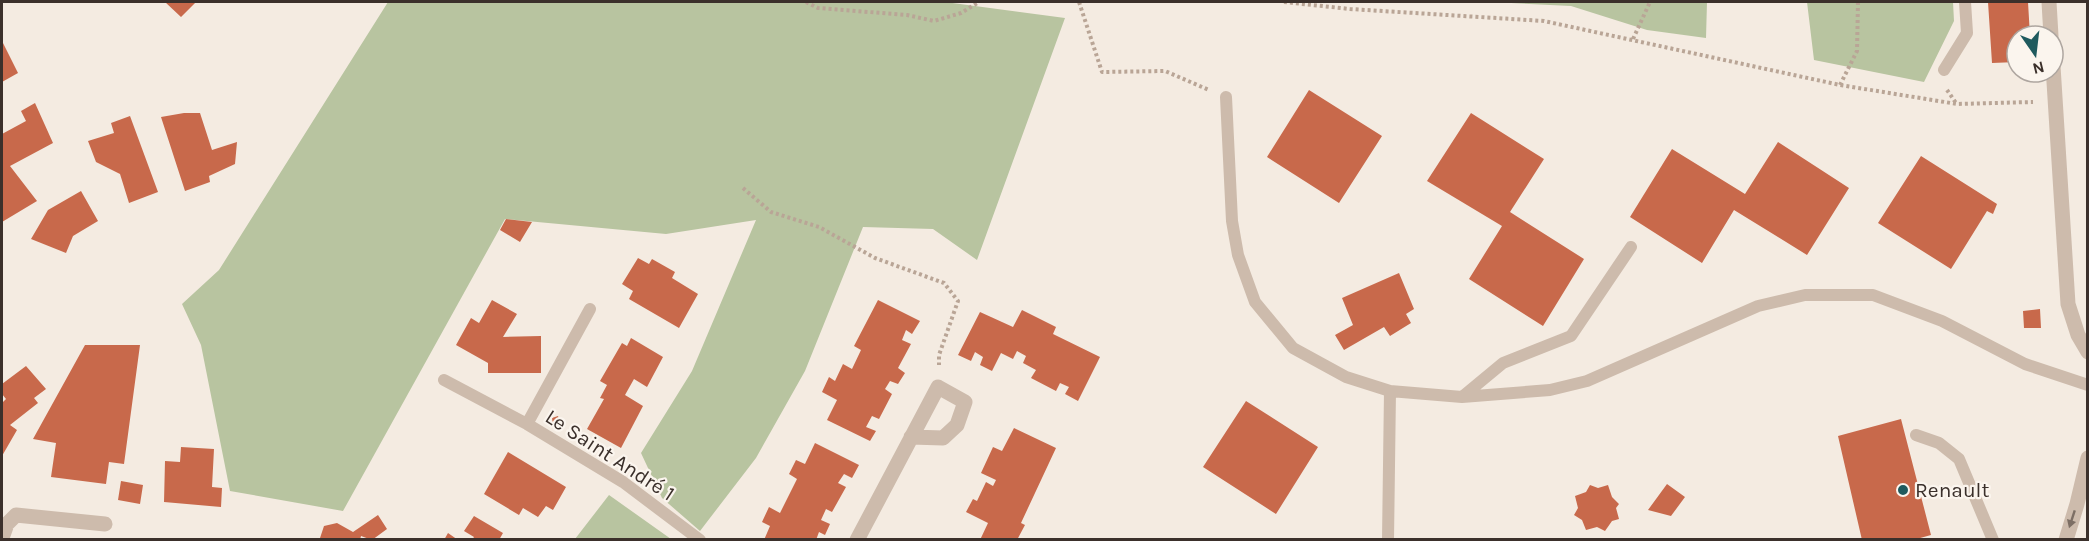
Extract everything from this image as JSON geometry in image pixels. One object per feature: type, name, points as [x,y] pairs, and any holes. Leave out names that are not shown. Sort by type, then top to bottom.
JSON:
[{"type":"street","points":[[2049,2],[2050,24]]},
{"type":"street","points":[[2054,84],[2068,304],[2078,335],[2088,352]]},
{"type":"street","points":[[857,540],[911,437],[938,387],[965,402],[957,425],[943,438],[911,437]]},
{"type":"street","points":[[2066,540],[2088,458]]},
{"type":"street","points":[[3,528],[16,515],[105,524]]},
{"type":"lane","points":[[1944,70],[1967,33],[1965,2]]},
{"type":"lane","points":[[1226,97],[1232,221],[1238,255],[1255,302],[1293,348],[1346,377],[1390,391],[1462,397],[1550,390],[1587,381],[1758,306],[1805,295],[1873,295],[1942,321],[2025,364],[2088,386]]},
{"type":"lane","points":[[1462,397],[1503,363],[1571,336],[1631,247]]},
{"type":"lane","name":"Le Saint André 1","points":[[527,424],[590,309]]},
{"type":"lane","name":"Le Saint André 1","points":[[444,380],[527,424],[623,482],[700,540]]},
{"type":"lane","points":[[1388,540],[1390,391]]},
{"type":"lane","points":[[1916,435],[1938,443],[1959,459],[1993,540]]},
{"type":"path","points":[[806,2],[818,8],[907,15],[934,21],[961,13],[979,2]]},
{"type":"path","points":[[1079,2],[1102,72],[1165,71],[1226,97]]},
{"type":"path","points":[[1284,2],[1350,9],[1544,21],[1840,85],[1957,104],[2032,102]]},
{"type":"path","points":[[1633,40],[1650,2]]},
{"type":"path","points":[[1840,85],[1857,51],[1858,2]]},
{"type":"path","points":[[743,188],[771,212],[819,227],[875,258],[944,283],[958,301],[939,355],[938,387]]},
{"type":"green space","points":[[388,2],[945,2],[1065,18],[977,260],[933,229],[863,227],[805,371],[756,458],[700,531],[662,498],[641,453],[692,371],[756,220],[666,234],[505,219],[343,511],[230,491],[201,345],[182,304],[219,270]]},
{"type":"green space","points":[[1491,2],[1707,2],[1706,38],[1647,30],[1571,6]]},
{"type":"green space","points":[[1807,2],[1953,2],[1954,21],[1924,82],[1814,60]]},
{"type":"green space","points":[[609,495],[671,539],[575,539]]},
{"type":"building","points":[[165,2],[196,2],[181,17]]},
{"type":"building","points":[[1988,2],[2028,2],[2029,24],[2005,24],[2005,62],[1992,63]]},
{"type":"building","points":[[2,41],[18,73],[2,82]]},
{"type":"building","points":[[1309,90],[1382,136],[1339,203],[1267,157]]},
{"type":"building","points":[[35,103],[53,143],[10,166],[37,201],[2,222],[2,134],[26,121],[21,111]]},
{"type":"building","points":[[200,113],[212,150],[237,142],[235,164],[209,176],[210,182],[185,191],[161,117]]},
{"type":"building","points":[[1471,113],[1544,159],[1510,212],[1584,259],[1543,326],[1469,279],[1502,226],[1427,181]]},
{"type":"building","points":[[130,116],[158,192],[129,203],[120,174],[96,162],[88,141],[114,133],[111,123]]},
{"type":"building","points":[[1778,142],[1849,188],[1807,255],[1734,210],[1702,263],[1630,217],[1672,149],[1745,194]]},
{"type":"building","points":[[1921,156],[1997,204],[1993,214],[1987,211],[1951,269],[1878,223]]},
{"type":"building","points":[[81,191],[98,221],[73,236],[66,253],[31,239],[48,210]]},
{"type":"building","points":[[506,219],[532,222],[520,242],[500,230]]},
{"type":"building","points":[[638,258],[649,264],[652,259],[675,272],[672,278],[698,294],[679,328],[629,299],[633,291],[622,284]]},
{"type":"building","points":[[1399,273],[1414,309],[1406,314],[1411,323],[1390,336],[1384,327],[1344,350],[1335,335],[1353,325],[1342,298]]},
{"type":"building","points":[[492,300],[517,314],[503,337],[541,336],[541,373],[488,373],[488,363],[456,345],[471,318],[479,323]]},
{"type":"building","points":[[878,300],[920,321],[912,334],[906,330],[902,340],[911,344],[898,368],[905,373],[898,384],[890,381],[885,389],[892,394],[879,419],[872,416],[866,427],[876,431],[870,441],[827,420],[837,400],[822,392],[829,377],[835,381],[843,364],[852,369],[861,350],[854,346]]},
{"type":"building","points":[[2040,309],[2041,328],[2024,328],[2023,311]]},
{"type":"building","points":[[1022,310],[1056,327],[1053,334],[1100,357],[1078,401],[1065,394],[1069,387],[1060,383],[1056,391],[1031,378],[1036,370],[1023,363],[1026,356],[1017,351],[1013,359],[1001,353],[992,371],[980,365],[983,357],[975,352],[971,361],[958,355],[980,312],[1013,327]]},
{"type":"building","points":[[631,338],[663,357],[647,387],[634,379],[625,395],[643,406],[621,448],[587,429],[604,399],[600,398],[607,385],[600,381],[622,343],[627,346]]},
{"type":"building","points":[[85,345],[140,345],[124,464],[109,462],[106,484],[51,477],[56,443],[33,439]]},
{"type":"building","points":[[26,366],[46,389],[34,398],[38,403],[10,425],[17,430],[2,456],[2,403],[6,399],[2,394],[2,384]]},
{"type":"building","points":[[1246,401],[1318,447],[1276,514],[1203,467]]},
{"type":"building","points":[[558,416],[560,422],[553,425],[552,418]]},
{"type":"building","points":[[1901,419],[1931,535],[1913,540],[1862,540],[1838,436]]},
{"type":"building","points":[[1014,428],[1056,448],[1021,523],[1025,525],[1017,540],[980,540],[988,523],[966,512],[973,499],[977,501],[986,482],[993,486],[996,480],[981,473],[993,447],[1002,451]]},
{"type":"building","points":[[815,443],[859,465],[852,478],[844,474],[838,483],[846,487],[832,512],[826,509],[821,520],[830,524],[825,535],[819,532],[816,540],[764,540],[770,526],[762,522],[769,507],[780,513],[797,479],[789,474],[796,460],[805,464]]},
{"type":"building","points":[[181,447],[214,449],[212,487],[222,488],[221,507],[164,502],[165,461],[180,462]]},
{"type":"building","points":[[508,452],[566,487],[553,510],[546,506],[538,517],[523,508],[519,515],[484,494]]},
{"type":"building","points":[[121,481],[143,485],[140,504],[118,500]]},
{"type":"building","points":[[1667,484],[1685,497],[1671,516],[1648,510]]},
{"type":"building","points":[[1590,485],[1598,488],[1608,485],[1612,497],[1619,504],[1616,508],[1619,519],[1612,521],[1605,531],[1597,527],[1586,530],[1582,520],[1574,515],[1578,508],[1575,496],[1586,492]]},
{"type":"building","points":[[378,515],[387,529],[372,540],[361,536],[360,540],[320,538],[324,526],[337,523],[353,532]]},
{"type":"building","points":[[474,516],[503,533],[499,540],[472,540],[474,537],[464,531]]},
{"type":"building","points":[[448,533],[458,540],[444,540]]},
{"type":"place","name":"Renault","points":[[1903,490]]}]
